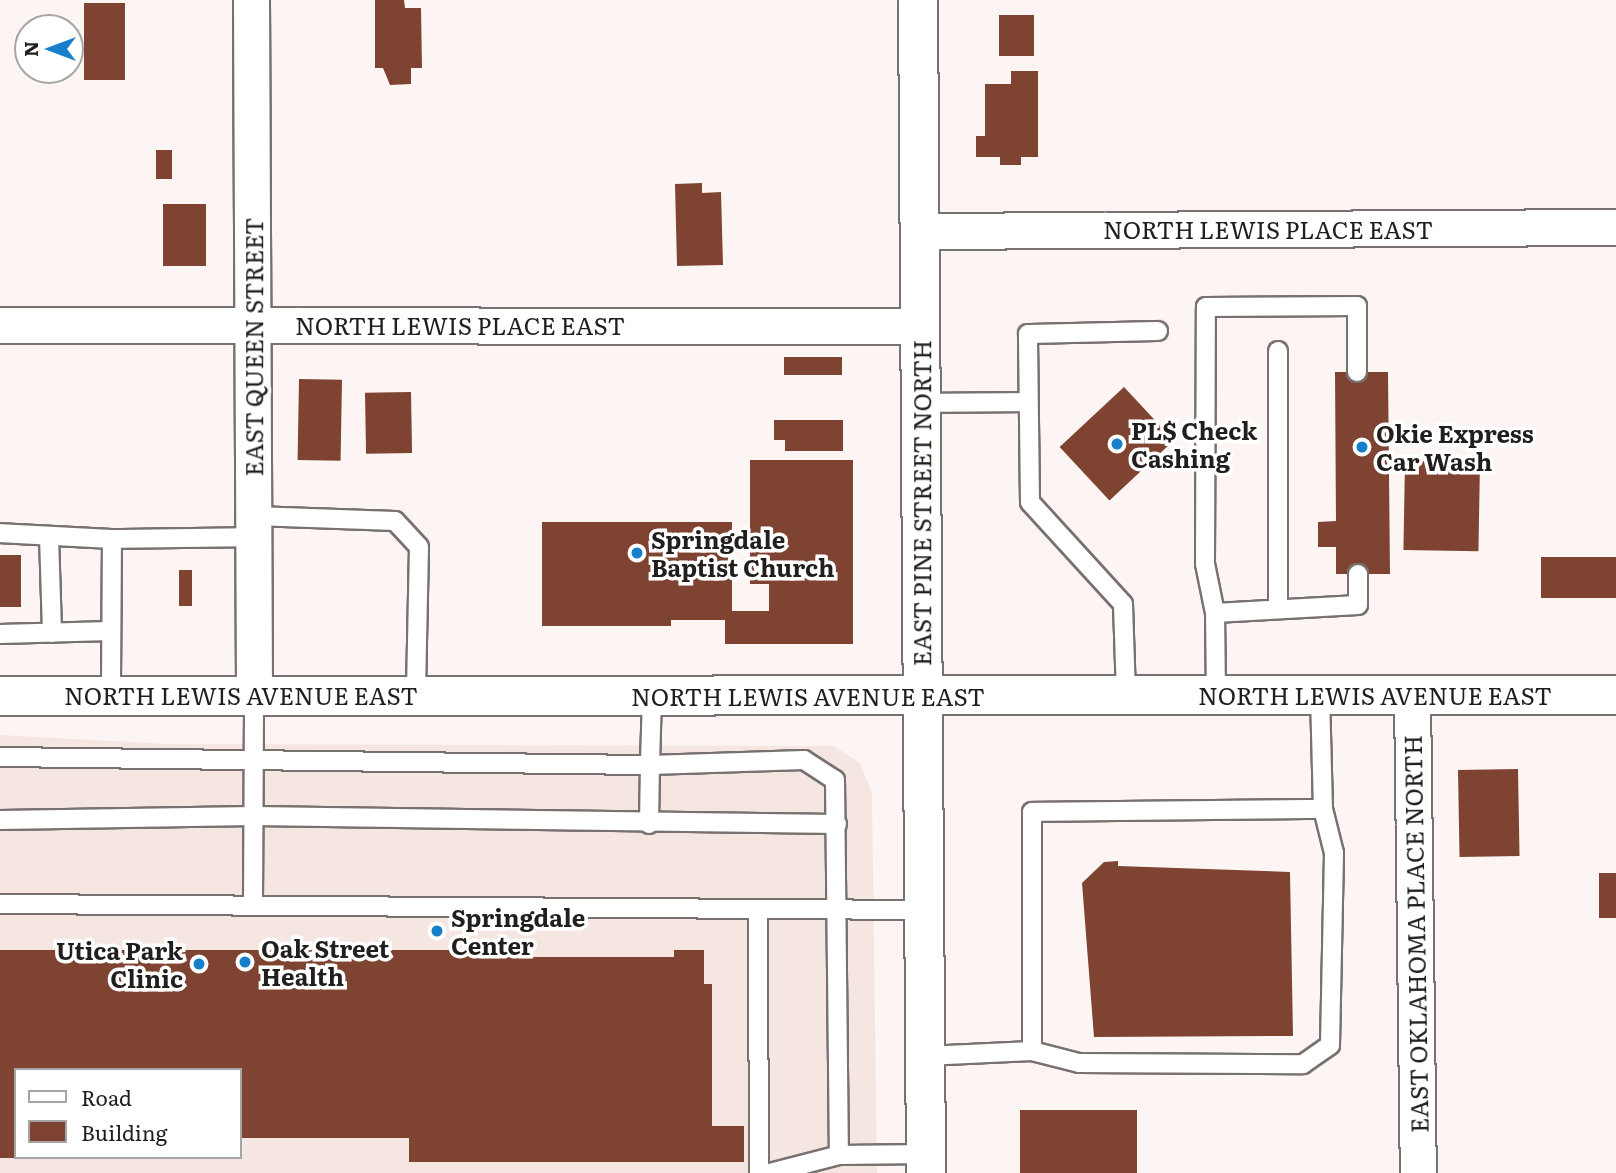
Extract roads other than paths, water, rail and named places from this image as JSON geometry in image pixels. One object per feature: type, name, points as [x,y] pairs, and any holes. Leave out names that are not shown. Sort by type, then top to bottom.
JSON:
[{"type":"main road","name":"EAST PINE STREET NORTH","points":[[918,0],[926,1164]]},
{"type":"main road","name":"NORTH LEWIS AVENUE EAST","points":[[0,696],[1616,695]]},
{"type":"street","name":"EAST QUEEN STREET","points":[[251,0],[254,695]]},
{"type":"street","name":"NORTH LEWIS PLACE EAST","points":[[919,231],[1616,227]]},
{"type":"street","name":"NORTH LEWIS PLACE EAST","points":[[0,325],[920,326]]},
{"type":"street","name":"EAST OKLAHOMA PLACE NORTH","points":[[1412,695],[1418,1173]]},
{"type":"lane","points":[[1216,694],[1214,613],[1205,564],[1206,306],[1357,306],[1357,372]]},
{"type":"lane","points":[[1126,695],[1123,604],[1030,502],[1028,334],[1158,331]]},
{"type":"lane","points":[[1278,351],[1278,606]]},
{"type":"lane","points":[[920,403],[1027,402]]},
{"type":"lane","points":[[0,533],[112,539],[254,527],[395,520],[419,547],[416,695]]},
{"type":"lane","points":[[49,536],[52,633]]},
{"type":"lane","points":[[111,694],[112,539]]},
{"type":"lane","points":[[1214,613],[1278,606],[1358,605],[1358,574]]},
{"type":"lane","points":[[0,634],[111,631]]},
{"type":"lane","points":[[925,1056],[1032,1051],[1079,1063],[1303,1064],[1330,1045],[1334,853],[1323,809],[1320,694]]},
{"type":"lane","points":[[253,902],[254,695]]},
{"type":"lane","points":[[649,824],[652,696]]},
{"type":"lane","points":[[0,757],[255,764],[650,765],[804,760],[835,780],[837,824],[834,910],[839,1155]]},
{"type":"lane","points":[[1032,1051],[1032,812],[1323,809]]},
{"type":"lane","points":[[0,820],[254,816],[649,824],[837,824]]},
{"type":"lane","points":[[0,904],[253,902],[758,913],[923,910]]},
{"type":"lane","points":[[758,913],[759,1173]]},
{"type":"lane","points":[[770,1173],[839,1155],[926,1164]]},
{"type":"place","name":"PL$ Check Cashing","points":[[1117,444]]},
{"type":"place","name":"Okie Express Car Wash","points":[[1362,447]]},
{"type":"place","name":"Springdale Baptist Church","points":[[637,553]]},
{"type":"place","name":"Springdale Center","points":[[437,931]]},
{"type":"place","name":"Oak Street Health","points":[[245,962]]},
{"type":"place","name":"Utica Park Clinic","points":[[199,964]]}]
